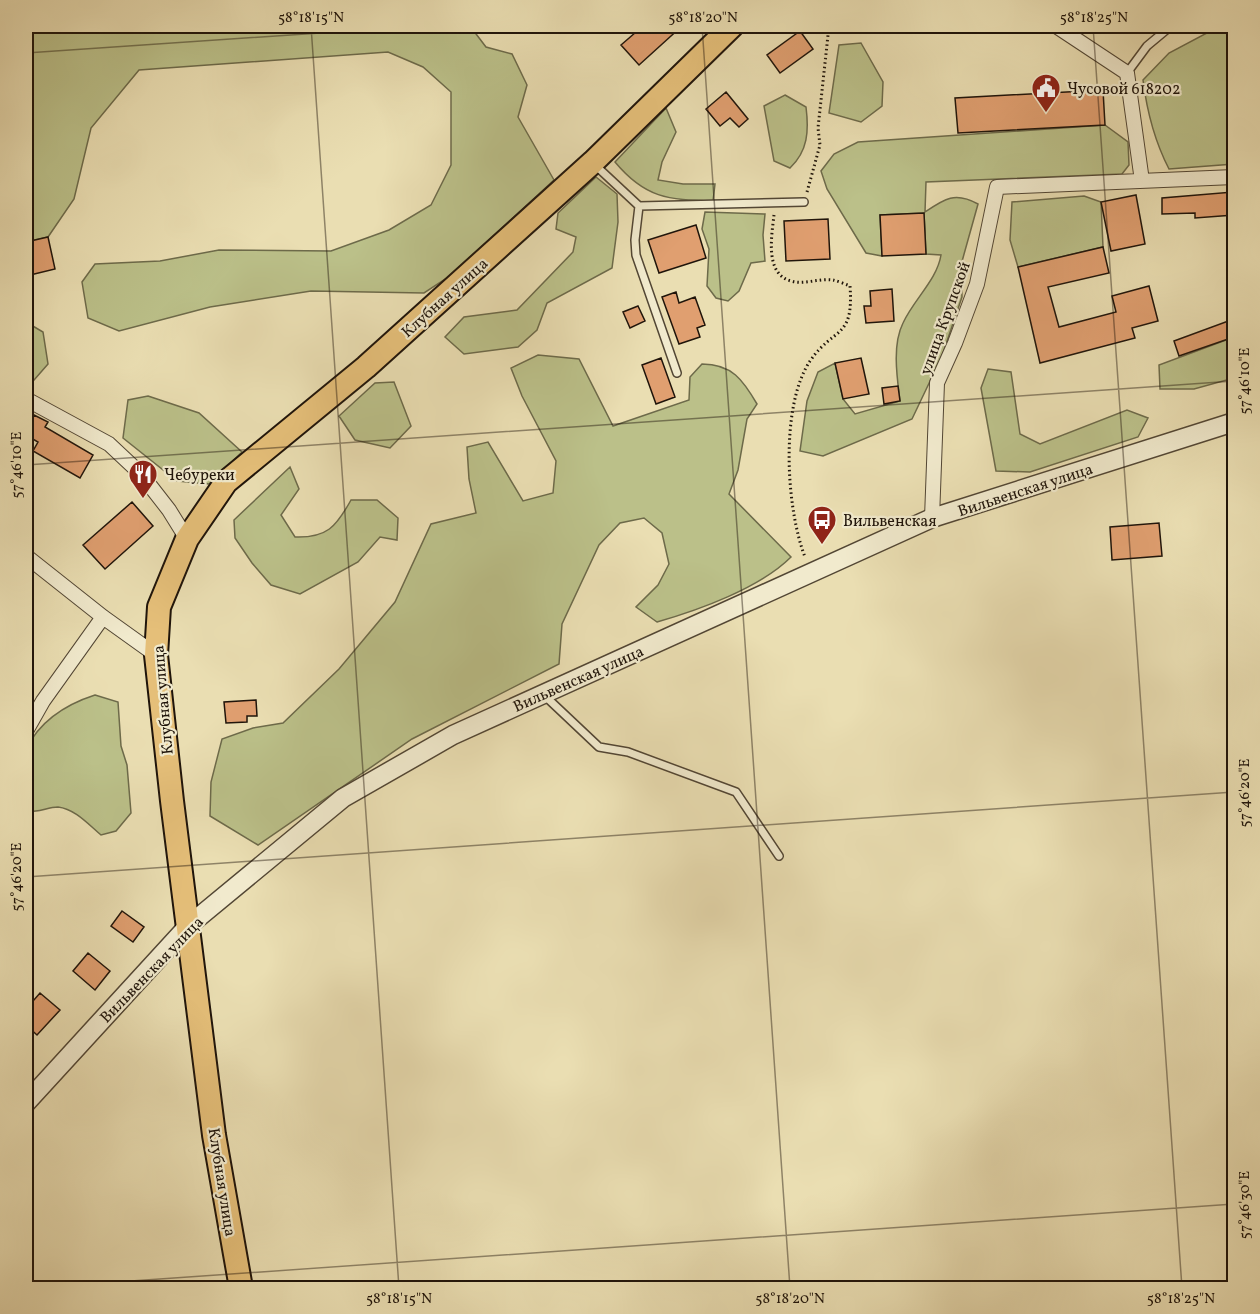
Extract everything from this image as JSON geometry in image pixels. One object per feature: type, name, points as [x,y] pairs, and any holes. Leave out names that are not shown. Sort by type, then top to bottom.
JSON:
[{"type":"main road","name":"Клубная улица","points":[[241,1288],[214,1135],[188,926],[156,655],[159,608],[187,539],[226,482],[366,368],[593,162],[732,26]]},
{"type":"street","points":[[1056,26],[1127,73],[1142,181]]},
{"type":"street","name":"улица Крупской","points":[[932,518],[937,382],[955,343],[977,284],[997,187],[1234,177]]},
{"type":"street","points":[[26,399],[109,444],[141,474],[169,510],[187,539]]},
{"type":"street","name":"Вильвенская улица","points":[[26,1103],[188,926],[343,798],[453,735],[932,518],[1234,422]]},
{"type":"street","points":[[26,556],[103,617],[156,655]]},
{"type":"street","points":[[26,731],[43,701],[103,617]]},
{"type":"lane","points":[[1127,73],[1147,46],[1171,26]]},
{"type":"lane","points":[[593,162],[639,206],[804,202]]},
{"type":"lane","points":[[639,206],[635,240],[636,255],[677,373]]},
{"type":"lane","points":[[543,694],[599,747],[628,752],[736,792],[779,856]]},
{"type":"path","points":[[804,202],[820,145],[818,128],[829,26]]},
{"type":"path","points":[[776,202],[770,246],[774,264],[782,277],[792,282],[833,280],[850,286],[852,308],[843,330],[826,343],[810,362],[796,391],[789,431],[793,500],[799,540],[811,573]]},
{"type":"green space","points":[[26,26],[470,26],[486,47],[512,54],[527,85],[518,117],[554,180],[450,276],[424,293],[311,291],[210,307],[119,331],[88,318],[82,282],[95,264],[160,261],[219,250],[331,251],[389,230],[431,205],[451,165],[451,92],[423,67],[388,52],[139,70],[91,128],[74,199],[48,237],[26,242]]},
{"type":"green space","points":[[1220,26],[1234,26],[1234,164],[1169,169],[1152,126],[1143,80],[1169,53]]},
{"type":"green space","points":[[861,43],[883,82],[882,106],[861,122],[829,113],[839,45]]},
{"type":"green space","points":[[785,95],[806,107],[807,116],[804,148],[790,168],[774,161],[764,106]]},
{"type":"green space","points":[[666,108],[676,132],[662,162],[658,180],[683,184],[715,184],[713,201],[683,200],[658,195],[637,183],[615,162]]},
{"type":"green space","points":[[1105,125],[1128,142],[1129,165],[1122,174],[926,182],[925,212],[944,200],[956,197],[978,204],[961,265],[962,297],[942,356],[912,419],[823,456],[800,451],[807,401],[818,372],[835,363],[843,399],[855,414],[900,401],[896,361],[897,341],[908,314],[935,273],[941,255],[926,254],[924,213],[880,215],[882,256],[866,253],[827,189],[821,171],[834,154],[858,142]]},
{"type":"green space","points":[[596,177],[617,194],[618,222],[612,268],[547,303],[537,330],[518,347],[464,354],[445,337],[464,317],[517,310],[573,252],[576,237],[556,229],[558,213]]},
{"type":"green space","points":[[1084,196],[1101,202],[1103,247],[1018,267],[1010,240],[1012,202]]},
{"type":"green space","points":[[705,212],[765,214],[763,235],[765,261],[751,263],[739,291],[728,301],[716,298],[707,286],[709,249],[702,229]]},
{"type":"green space","points":[[26,322],[43,332],[48,364],[28,387],[26,385]]},
{"type":"green space","points":[[1234,337],[1234,378],[1194,389],[1160,389],[1159,365]]},
{"type":"green space","points":[[538,355],[579,359],[613,426],[689,400],[690,377],[702,364],[721,367],[736,375],[757,404],[747,419],[738,470],[729,494],[791,557],[763,579],[728,597],[657,622],[636,607],[658,585],[669,564],[662,533],[644,518],[620,523],[599,545],[562,624],[559,664],[412,739],[258,845],[210,816],[211,782],[222,739],[253,728],[283,723],[339,669],[395,602],[431,524],[476,513],[469,479],[467,447],[488,442],[523,501],[553,493],[556,461],[522,396],[511,368]]},
{"type":"green space","points":[[988,369],[1011,372],[1020,434],[1040,444],[1127,410],[1148,418],[1138,437],[1030,472],[996,471],[981,388]]},
{"type":"green space","points":[[394,382],[411,426],[390,448],[355,440],[339,416],[375,383]]},
{"type":"green space","points":[[148,396],[199,413],[242,452],[209,484],[177,481],[123,438],[128,400]]},
{"type":"green space","points":[[290,467],[299,489],[281,515],[295,537],[323,533],[335,524],[351,500],[377,500],[398,518],[397,540],[380,537],[358,562],[300,594],[271,585],[235,538],[234,520]]},
{"type":"green space","points":[[95,695],[118,702],[121,746],[127,765],[131,813],[116,831],[101,835],[81,818],[64,808],[26,810],[26,749],[32,739],[55,715],[74,703]]},
{"type":"building","points":[[643,26],[682,26],[639,65],[621,45]]},
{"type":"building","points":[[800,31],[813,49],[780,73],[767,55]]},
{"type":"building","points":[[1103,90],[1105,125],[958,133],[955,98]]},
{"type":"building","points":[[726,92],[748,119],[739,127],[730,118],[720,126],[706,109]]},
{"type":"building","points":[[1233,192],[1234,215],[1195,218],[1195,213],[1162,214],[1162,198]]},
{"type":"building","points":[[1136,195],[1145,244],[1111,251],[1101,202]]},
{"type":"building","points":[[924,213],[926,254],[882,256],[880,215]]},
{"type":"building","points":[[828,219],[830,259],[786,261],[784,221]]},
{"type":"building","points":[[696,225],[706,258],[659,273],[648,240]]},
{"type":"building","points":[[48,237],[55,269],[26,276],[26,242]]},
{"type":"building","points":[[1103,247],[1109,273],[1048,287],[1059,327],[1116,312],[1112,296],[1149,286],[1158,321],[1132,328],[1135,338],[1040,363],[1018,267]]},
{"type":"building","points":[[892,289],[894,321],[866,323],[864,306],[871,306],[870,291]]},
{"type":"building","points":[[676,292],[679,303],[695,297],[705,325],[697,328],[700,337],[679,344],[662,297]]},
{"type":"building","points":[[638,306],[645,321],[630,328],[623,312]]},
{"type":"building","points":[[1231,320],[1234,337],[1179,356],[1174,341]]},
{"type":"building","points":[[661,358],[675,397],[656,404],[642,365]]},
{"type":"building","points":[[861,358],[869,394],[843,399],[835,363]]},
{"type":"building","points":[[898,386],[900,401],[884,404],[882,388]]},
{"type":"building","points":[[34,415],[48,422],[45,427],[93,455],[80,478],[33,451],[38,442],[26,435],[26,431]]},
{"type":"building","points":[[132,502],[153,526],[105,569],[83,545]]},
{"type":"building","points":[[1159,523],[1162,556],[1112,560],[1110,527]]},
{"type":"building","points":[[256,700],[257,716],[247,716],[247,722],[226,723],[224,702]]},
{"type":"building","points":[[122,911],[144,927],[133,942],[111,926]]},
{"type":"building","points":[[88,953],[110,971],[95,990],[73,971]]},
{"type":"building","points":[[40,993],[60,1010],[37,1035],[26,1025],[26,1009]]},
{"type":"place","name":"Чусовой 618202","points":[[1046,114]]},
{"type":"place","name":"Чебуреки","points":[[143,500]]},
{"type":"place","name":"Вильвенская","points":[[822,546]]}]
